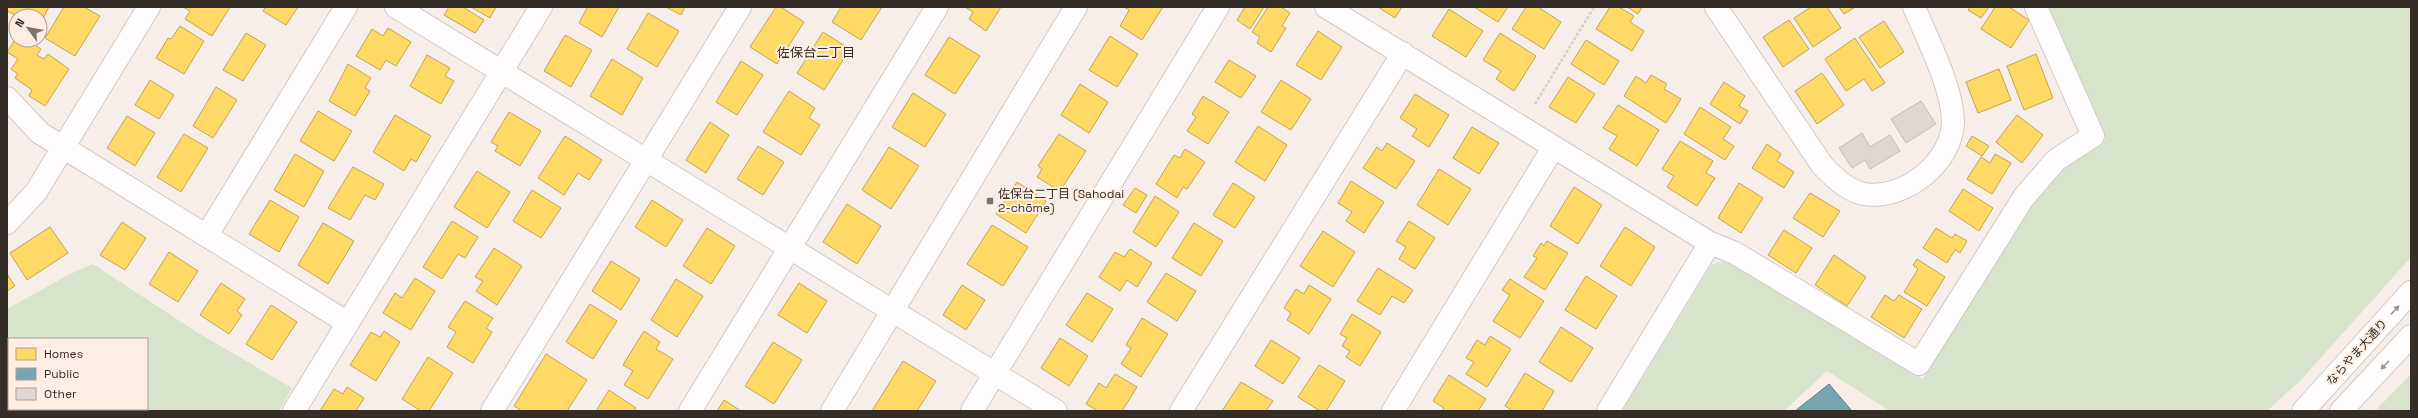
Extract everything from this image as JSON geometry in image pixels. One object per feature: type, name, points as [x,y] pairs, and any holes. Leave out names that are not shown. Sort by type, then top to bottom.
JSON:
[{"type":"street","points":[[7,223],[36,192],[149,7]]},
{"type":"street","points":[[207,235],[346,7]]},
{"type":"street","points":[[396,7],[1056,411]]},
{"type":"street","points":[[294,411],[541,7]]},
{"type":"street","points":[[492,411],[740,7]]},
{"type":"street","points":[[690,411],[937,7]]},
{"type":"street","points":[[832,411],[1076,7]]},
{"type":"street","points":[[972,411],[1218,7]]},
{"type":"street","points":[[1326,7],[1403,53],[1553,148],[1710,243],[1736,253],[1919,364],[2029,191],[2056,160],[2093,136],[2036,7]]},
{"type":"street","points":[[1716,7],[1822,165],[1834,178],[1863,194],[1884,195],[1909,186],[1933,167],[1946,149],[1953,123],[1950,96],[1914,7]]},
{"type":"street","points":[[1181,411],[1403,53]]},
{"type":"street","points":[[7,98],[40,133],[348,323]]},
{"type":"street","points":[[1393,411],[1553,148]]},
{"type":"street","points":[[1608,411],[1710,243]]},
{"type":"street","name":"ならやま大通り","points":[[2303,411],[2411,292]]},
{"type":"street","points":[[2341,411],[2411,336]]},
{"type":"path","points":[[1521,127],[1594,7]]},
{"type":"green space","points":[[2047,7],[2411,7],[2411,257],[2301,380],[2267,411],[1890,411],[1827,371],[1784,411],[1622,411],[1712,264],[1731,259],[1923,379],[2031,205],[2055,174],[2106,139]]},
{"type":"green space","points":[[93,264],[195,331],[292,388],[279,411],[33,411],[32,410],[148,410],[148,338],[8,338],[8,380],[7,379],[7,309],[70,274]]},
{"type":"green space","points":[[2411,374],[2411,411],[2375,411]]},
{"type":"building: Homes","points":[[7,7],[49,7],[48,9],[8,8],[7,11]]},
{"type":"building: Homes","points":[[64,7],[84,7],[100,16],[75,56],[48,40],[48,33]]},
{"type":"building: Homes","points":[[183,7],[230,7],[212,36],[185,19],[190,11]]},
{"type":"building: Homes","points":[[266,7],[298,7],[286,25],[263,11]]},
{"type":"building: Homes","points":[[449,7],[463,7],[484,20],[475,33],[444,15]]},
{"type":"building: Homes","points":[[471,7],[496,7],[490,18]]},
{"type":"building: Homes","points":[[585,7],[619,7],[602,37],[579,23],[587,8]]},
{"type":"building: Homes","points":[[666,7],[685,7],[681,15]]},
{"type":"building: Homes","points":[[776,7],[781,7],[804,22],[777,64],[750,47]]},
{"type":"building: Homes","points":[[841,7],[882,7],[861,40],[832,22]]},
{"type":"building: Homes","points":[[965,7],[1001,7],[986,31],[969,19],[973,12]]},
{"type":"building: Homes","points":[[1124,7],[1163,7],[1142,40],[1120,26],[1129,10]]},
{"type":"building: Homes","points":[[1245,7],[1264,7],[1250,29],[1237,20]]},
{"type":"building: Homes","points":[[1268,7],[1281,7],[1290,13],[1282,26],[1286,28],[1271,52],[1257,43],[1260,37],[1252,32]]},
{"type":"building: Homes","points":[[1378,7],[1402,7],[1395,18]]},
{"type":"building: Homes","points":[[1474,7],[1508,7],[1498,22]]},
{"type":"building: Homes","points":[[1526,7],[1538,7],[1561,22],[1544,49],[1512,29]]},
{"type":"building: Homes","points":[[1610,7],[1619,7],[1634,16],[1630,22],[1644,31],[1632,51],[1596,29]]},
{"type":"building: Homes","points":[[1627,7],[1642,7],[1638,14]]},
{"type":"building: Homes","points":[[1811,7],[1827,7],[1841,28],[1813,47],[1794,18]]},
{"type":"building: Homes","points":[[1839,7],[1855,7],[1844,14]]},
{"type":"building: Homes","points":[[1970,7],[1989,7],[1981,18],[1968,10]]},
{"type":"building: Homes","points":[[1995,7],[2009,7],[2029,20],[2011,48],[1981,29]]},
{"type":"building: Homes","points":[[1449,9],[1483,31],[1466,57],[1432,36]]},
{"type":"building: Homes","points":[[648,13],[679,31],[657,67],[627,49]]},
{"type":"building: Homes","points":[[1789,20],[1809,49],[1783,67],[1763,37]]},
{"type":"building: Homes","points":[[1884,21],[1904,52],[1880,68],[1859,37]]},
{"type":"building: Homes","points":[[180,26],[204,41],[184,74],[156,58],[168,38],[171,39]]},
{"type":"building: Homes","points":[[388,28],[411,42],[396,66],[386,60],[380,70],[356,56],[372,29],[383,36]]},
{"type":"building: Homes","points":[[1318,31],[1342,47],[1321,80],[1296,65]]},
{"type":"building: Homes","points":[[823,32],[850,49],[824,90],[797,73]]},
{"type":"building: Homes","points":[[246,33],[266,45],[243,81],[223,70]]},
{"type":"building: Homes","points":[[1500,33],[1536,56],[1514,91],[1496,79],[1501,71],[1483,60]]},
{"type":"building: Homes","points":[[565,35],[592,50],[571,87],[544,71]]},
{"type":"building: Homes","points":[[1110,36],[1138,54],[1117,87],[1089,70]]},
{"type":"building: Homes","points":[[949,37],[980,56],[955,94],[925,75]]},
{"type":"building: Homes","points":[[1855,38],[1885,83],[1872,91],[1864,79],[1846,91],[1825,59]]},
{"type":"building: Homes","points":[[1586,40],[1619,61],[1604,85],[1571,64]]},
{"type":"building: Homes","points":[[10,48],[39,48],[41,49],[37,55],[44,59],[48,54],[69,69],[45,106],[29,96],[32,90],[15,78],[18,74],[11,69],[18,59],[7,52]]},
{"type":"building: Homes","points":[[2036,54],[2053,98],[2024,110],[2007,66]]},
{"type":"building: Homes","points":[[427,55],[450,68],[445,76],[454,81],[441,104],[410,86]]},
{"type":"building: Homes","points":[[612,59],[643,78],[622,115],[590,96]]},
{"type":"building: Homes","points":[[1229,60],[1256,76],[1241,98],[1215,82]]},
{"type":"building: Homes","points":[[741,61],[763,75],[737,115],[716,102]]},
{"type":"building: Homes","points":[[348,64],[371,78],[365,88],[370,91],[355,116],[329,101]]},
{"type":"building: Homes","points":[[1999,69],[2011,100],[1978,113],[1966,82]]},
{"type":"building: Homes","points":[[1822,73],[1844,105],[1817,124],[1795,91]]},
{"type":"building: Homes","points":[[1651,75],[1667,84],[1664,89],[1681,99],[1666,123],[1624,96],[1636,76],[1646,83]]},
{"type":"building: Homes","points":[[1568,77],[1595,94],[1576,123],[1549,107]]},
{"type":"building: Homes","points":[[150,80],[174,95],[159,119],[135,105]]},
{"type":"building: Homes","points":[[1281,80],[1311,99],[1291,130],[1261,112]]},
{"type":"building: Homes","points":[[1724,82],[1745,96],[1739,106],[1748,111],[1740,124],[1710,104]]},
{"type":"building: Homes","points":[[1080,84],[1108,102],[1089,133],[1061,115]]},
{"type":"building: Homes","points":[[216,87],[237,100],[213,138],[193,126]]},
{"type":"building: Homes","points":[[789,91],[815,108],[809,118],[820,125],[801,155],[763,132]]},
{"type":"building: Homes","points":[[913,93],[946,114],[925,147],[892,127]]},
{"type":"building: Homes","points":[[1415,94],[1449,115],[1429,147],[1412,136],[1417,129],[1400,118]]},
{"type":"building: Homes","points":[[1203,96],[1229,112],[1208,144],[1187,131],[1196,117],[1192,114]]},
{"type":"building: Homes","points":[[1618,105],[1659,130],[1637,166],[1609,149],[1617,136],[1603,128]]},
{"type":"building: Homes","points":[[1700,107],[1731,127],[1723,139],[1734,146],[1725,160],[1684,134]]},
{"type":"building: Homes","points":[[318,111],[352,131],[334,161],[300,141]]},
{"type":"building: Homes","points":[[509,112],[541,131],[520,166],[495,151],[498,146],[491,142]]},
{"type":"building: Homes","points":[[395,115],[431,136],[416,162],[411,159],[404,171],[373,152]]},
{"type":"building: Homes","points":[[2017,115],[2043,135],[2022,163],[1996,142]]},
{"type":"building: Homes","points":[[127,116],[155,133],[135,166],[107,148]]},
{"type":"building: Homes","points":[[710,122],[729,135],[706,173],[686,160]]},
{"type":"building: Homes","points":[[1258,126],[1287,145],[1265,181],[1235,162]]},
{"type":"building: Homes","points":[[1472,127],[1499,143],[1479,174],[1453,158]]},
{"type":"building: Homes","points":[[184,134],[208,148],[181,192],[157,177]]},
{"type":"building: Homes","points":[[1059,134],[1086,151],[1060,191],[1037,177],[1042,169],[1038,166]]},
{"type":"building: Homes","points":[[565,136],[602,160],[589,180],[578,173],[564,195],[538,178]]},
{"type":"building: Homes","points":[[1972,136],[1989,146],[1982,156],[1966,146]]},
{"type":"building: Homes","points":[[1680,141],[1713,161],[1706,173],[1715,178],[1697,206],[1667,187],[1674,176],[1662,169]]},
{"type":"building: Homes","points":[[1387,143],[1415,161],[1396,189],[1363,168],[1377,147],[1382,151]]},
{"type":"building: Homes","points":[[1767,144],[1781,154],[1777,161],[1794,172],[1784,188],[1752,168]]},
{"type":"building: Homes","points":[[758,146],[784,162],[763,195],[737,179]]},
{"type":"building: Homes","points":[[889,147],[919,166],[891,209],[862,190]]},
{"type":"building: Homes","points":[[1185,149],[1205,162],[1187,189],[1183,187],[1177,198],[1156,184],[1174,155],[1180,158]]},
{"type":"building: Homes","points":[[295,154],[324,171],[304,207],[274,190]]},
{"type":"building: Homes","points":[[1995,154],[2011,163],[1992,194],[1967,179],[1981,157],[1990,163]]},
{"type":"building: Homes","points":[[353,167],[384,184],[375,200],[365,195],[350,220],[328,208]]},
{"type":"building: Homes","points":[[1439,169],[1471,189],[1448,225],[1417,205]]},
{"type":"building: Homes","points":[[477,171],[510,192],[487,228],[454,207]]},
{"type":"building: Homes","points":[[1351,181],[1384,202],[1364,233],[1346,221],[1352,212],[1338,203]]},
{"type":"building: Homes","points":[[1017,182],[1046,201],[1026,233],[996,214]]},
{"type":"building: Homes","points":[[1233,183],[1255,197],[1235,228],[1213,215]]},
{"type":"building: Homes","points":[[1739,183],[1763,198],[1741,233],[1718,218]]},
{"type":"building: Homes","points":[[1574,187],[1602,205],[1578,244],[1550,226]]},
{"type":"building: Homes","points":[[1135,188],[1147,195],[1136,213],[1123,205]]},
{"type":"building: Homes","points":[[1963,189],[1993,208],[1979,231],[1949,211]]},
{"type":"building: Homes","points":[[532,190],[561,208],[541,238],[513,221]]},
{"type":"building: Homes","points":[[1810,193],[1840,211],[1823,237],[1793,218]]},
{"type":"building: Homes","points":[[1155,196],[1179,212],[1156,247],[1133,232]]},
{"type":"building: Homes","points":[[270,200],[299,217],[279,252],[249,234]]},
{"type":"building: Homes","points":[[652,200],[683,220],[666,247],[635,227]]},
{"type":"building: Homes","points":[[847,204],[881,226],[857,264],[823,242]]},
{"type":"building: Homes","points":[[452,221],[478,237],[465,258],[458,254],[442,279],[423,267]]},
{"type":"building: Homes","points":[[1409,221],[1435,238],[1415,269],[1399,259],[1406,247],[1396,241]]},
{"type":"building: Homes","points":[[122,222],[146,238],[125,270],[100,255]]},
{"type":"building: Homes","points":[[323,223],[354,241],[328,284],[298,265]]},
{"type":"building: Homes","points":[[1194,223],[1223,241],[1201,276],[1172,258]]},
{"type":"building: Homes","points":[[992,225],[1028,247],[1003,286],[967,264]]},
{"type":"building: Homes","points":[[50,227],[68,253],[27,280],[10,253]]},
{"type":"building: Homes","points":[[1625,227],[1655,247],[1631,286],[1600,266]]},
{"type":"building: Homes","points":[[707,228],[735,246],[711,284],[683,266]]},
{"type":"building: Homes","points":[[1936,228],[1952,238],[1955,234],[1967,241],[1960,253],[1955,250],[1947,263],[1923,248]]},
{"type":"building: Homes","points":[[1784,230],[1812,248],[1796,273],[1768,255]]},
{"type":"building: Homes","points":[[1323,231],[1355,252],[1333,287],[1300,266]]},
{"type":"building: Homes","points":[[1547,241],[1568,253],[1545,290],[1524,277],[1537,258],[1533,256],[1541,243],[1544,246]]},
{"type":"building: Homes","points":[[494,248],[522,266],[497,305],[476,291],[483,281],[475,277]]},
{"type":"building: Homes","points":[[1130,249],[1152,263],[1137,287],[1127,280],[1120,291],[1099,277],[1115,252],[1124,257]]},
{"type":"building: Homes","points":[[169,252],[198,271],[178,302],[149,284]]},
{"type":"building: Homes","points":[[1834,255],[1866,277],[1847,306],[1815,285]]},
{"type":"building: Homes","points":[[1917,259],[1945,277],[1927,306],[1904,292],[1918,269],[1913,265]]},
{"type":"building: Homes","points":[[611,261],[640,279],[621,310],[592,291]]},
{"type":"building: Homes","points":[[1378,268],[1413,290],[1404,303],[1392,296],[1380,315],[1357,301]]},
{"type":"building: Homes","points":[[1166,273],[1196,291],[1177,321],[1147,302]]},
{"type":"building: Homes","points":[[7,274],[15,286],[7,291]]},
{"type":"building: Homes","points":[[1586,276],[1617,296],[1596,329],[1565,310]]},
{"type":"building: Homes","points":[[415,278],[435,291],[411,330],[383,313],[395,293],[402,298]]},
{"type":"building: Homes","points":[[676,279],[703,296],[677,337],[651,320]]},
{"type":"building: Homes","points":[[1510,279],[1544,301],[1520,338],[1493,321],[1510,295],[1502,290]]},
{"type":"building: Homes","points":[[221,283],[245,299],[237,311],[242,315],[229,334],[200,315]]},
{"type":"building: Homes","points":[[799,283],[827,301],[807,333],[778,315]]},
{"type":"building: Homes","points":[[962,285],[985,300],[966,330],[943,315]]},
{"type":"building: Homes","points":[[1309,285],[1331,299],[1309,334],[1287,320],[1291,313],[1284,308],[1296,289],[1304,294]]},
{"type":"building: Homes","points":[[1087,293],[1113,309],[1092,342],[1066,325]]},
{"type":"building: Homes","points":[[1885,295],[1894,301],[1899,295],[1922,309],[1904,338],[1871,317]]},
{"type":"building: Homes","points":[[465,301],[493,318],[486,328],[492,332],[473,363],[447,347],[456,332],[448,327]]},
{"type":"building: Homes","points":[[590,304],[617,321],[593,359],[566,342]]},
{"type":"building: Homes","points":[[271,305],[297,322],[272,360],[246,344]]},
{"type":"building: Homes","points":[[1352,314],[1381,332],[1360,366],[1346,357],[1350,351],[1342,346],[1347,338],[1340,334]]},
{"type":"building: Homes","points":[[1142,318],[1168,334],[1141,377],[1121,364],[1131,348],[1126,345]]},
{"type":"building: Homes","points":[[1561,327],[1593,348],[1571,382],[1539,362]]},
{"type":"building: Homes","points":[[384,331],[400,342],[376,381],[350,365],[371,332],[380,337]]},
{"type":"building: Homes","points":[[644,331],[660,342],[656,349],[673,359],[648,399],[624,385],[633,371],[623,365]]},
{"type":"building: Homes","points":[[1490,336],[1511,349],[1487,387],[1466,374],[1474,362],[1466,358],[1477,340],[1485,345]]},
{"type":"building: Homes","points":[[1060,338],[1088,356],[1069,386],[1041,368]]},
{"type":"building: Homes","points":[[1271,340],[1300,358],[1283,384],[1255,366]]},
{"type":"building: Homes","points":[[773,342],[802,360],[774,404],[745,386]]},
{"type":"building: Homes","points":[[546,354],[587,380],[567,411],[522,411],[514,406]]},
{"type":"building: Homes","points":[[428,357],[453,373],[429,411],[421,411],[402,399]]},
{"type":"building: Homes","points":[[903,361],[936,381],[917,411],[872,411]]},
{"type":"building: Homes","points":[[1319,365],[1345,381],[1326,411],[1320,411],[1298,397]]},
{"type":"building: Homes","points":[[1525,373],[1554,391],[1542,411],[1513,411],[1505,406]]},
{"type":"building: Homes","points":[[1115,374],[1137,387],[1122,411],[1098,411],[1086,404],[1099,383],[1106,388]]},
{"type":"building: Homes","points":[[1449,375],[1486,399],[1478,411],[1442,411],[1444,408],[1433,401]]},
{"type":"building: Homes","points":[[1241,382],[1273,401],[1266,411],[1222,411]]},
{"type":"building: Homes","points":[[347,387],[364,398],[356,411],[320,411],[334,389],[343,394]]},
{"type":"building: Homes","points":[[609,390],[636,408],[634,411],[596,411]]},
{"type":"building: Homes","points":[[724,400],[741,411],[717,411]]},
{"type":"building: Public","points":[[1829,384],[1852,411],[1795,411]]},
{"type":"building: Other","points":[[1921,101],[1936,124],[1906,143],[1891,119]]},
{"type":"building: Other","points":[[1862,133],[1870,147],[1890,135],[1900,151],[1870,169],[1865,160],[1852,168],[1839,148]]},
{"type":"place","name":"佐保台二丁目 (Sahodai 2-chōme)","points":[[990,201]]},
{"type":"district","name":"佐保台二丁目","points":[[816,52]]}]
